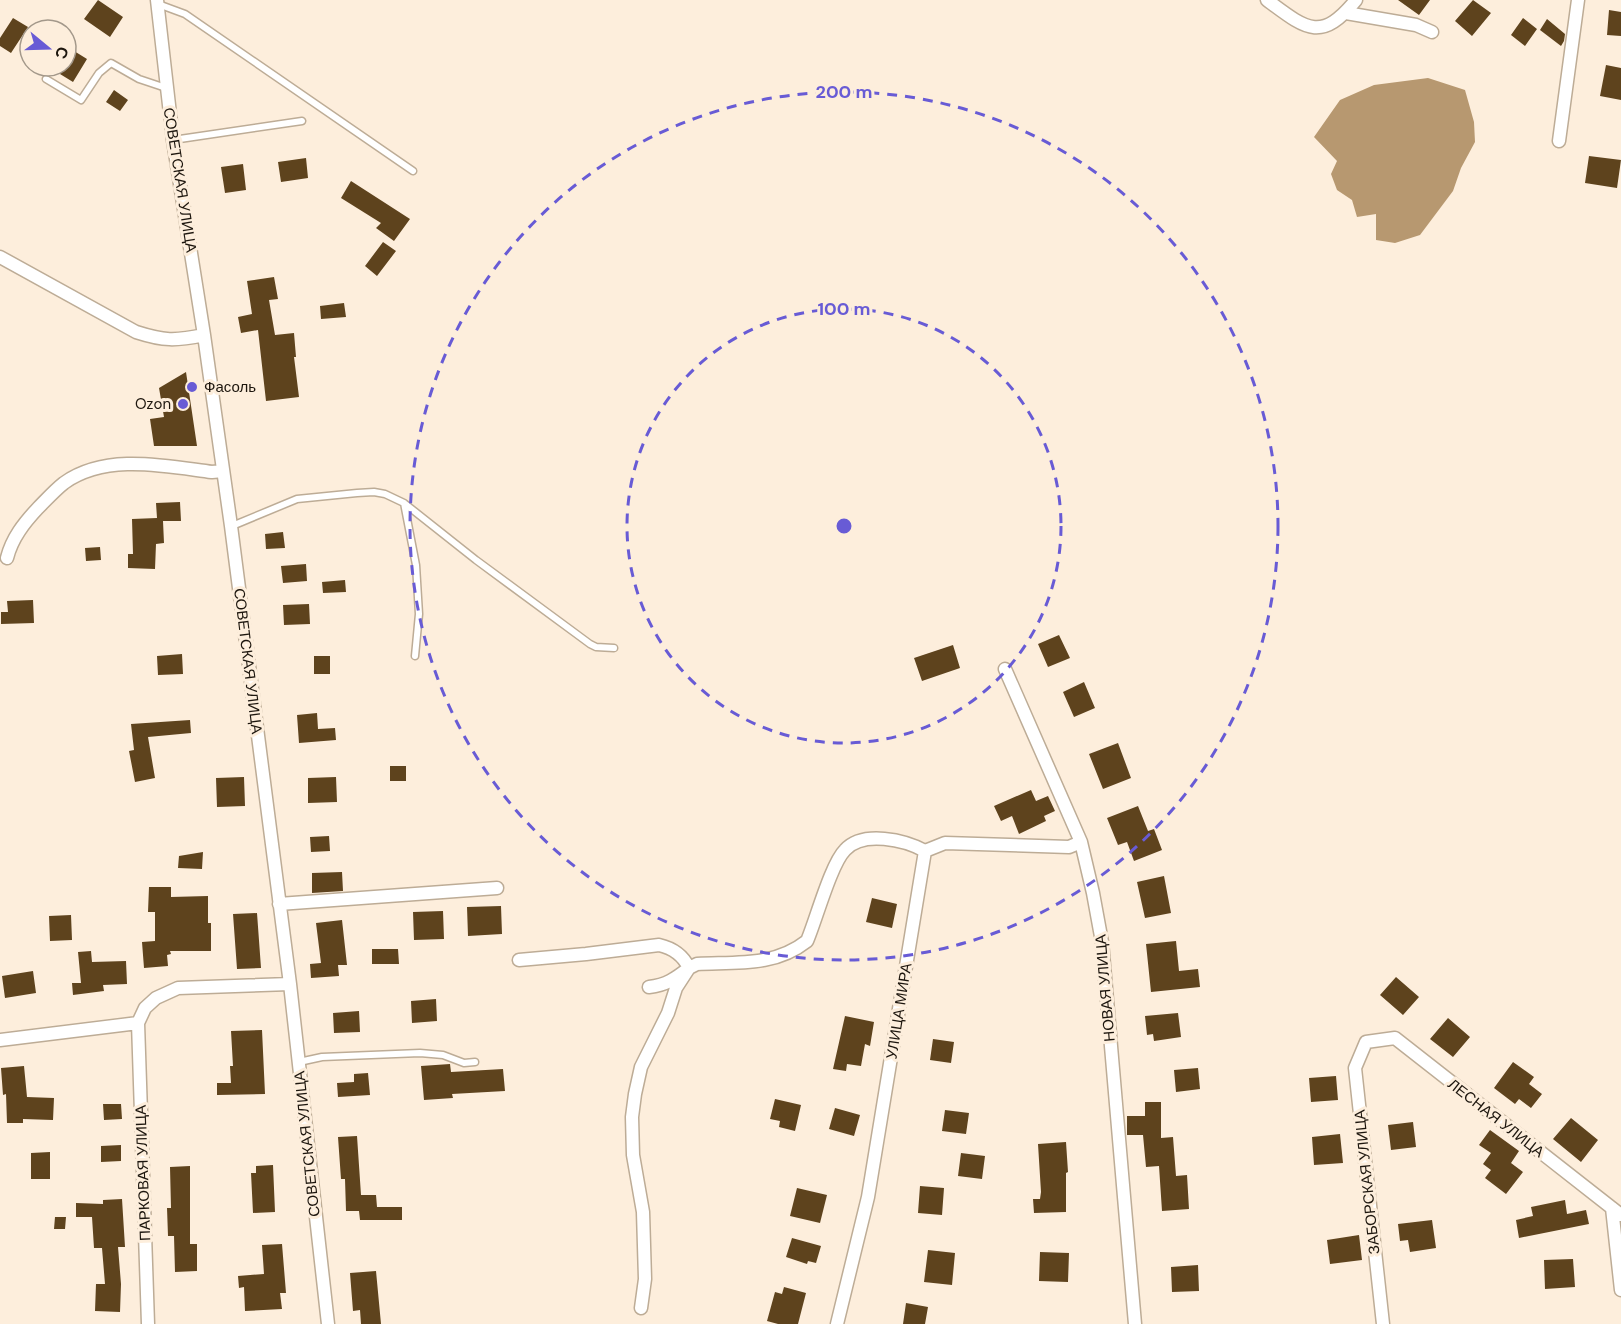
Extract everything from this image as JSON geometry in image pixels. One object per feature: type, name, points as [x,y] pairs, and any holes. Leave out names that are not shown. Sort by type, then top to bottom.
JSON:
[{"type":"street","points":[[1267,0],[1295,21],[1309,27],[1320,28],[1331,25],[1346,13],[1356,0]]},
{"type":"street","points":[[1558,141],[1578,0]]},
{"type":"street","name":"СОВЕТСКАЯ УЛИЦА","points":[[157,2],[172,140],[204,335],[231,526],[290,984],[328,1324]]},
{"type":"street","points":[[1346,13],[1416,25],[1432,32]]},
{"type":"street","points":[[0,257],[136,332],[160,340],[179,340],[204,335]]},
{"type":"street","points":[[7,558],[10,546],[25,523],[64,483],[78,475],[124,463],[212,472],[223,471]]},
{"type":"street","name":"НОВАЯ УЛИЦА","points":[[1005,669],[1081,842],[1093,893],[1102,942],[1135,1324]]},
{"type":"street","points":[[649,987],[666,985],[697,964],[767,961],[798,948],[807,941],[836,866],[845,850],[855,843],[885,838],[925,851],[945,843],[1070,847],[1081,842]]},
{"type":"street","name":"УЛИЦА МИРА","points":[[837,1324],[868,1197],[925,851]]},
{"type":"street","points":[[279,904],[498,888]]},
{"type":"street","points":[[519,960],[658,945],[669,947],[686,960],[689,968]]},
{"type":"street","points":[[641,1308],[645,1279],[643,1212],[633,1155],[632,1118],[641,1067],[668,1013],[676,988],[689,968]]},
{"type":"street","points":[[0,1040],[138,1023],[145,1008],[156,998],[178,988],[290,984]]},
{"type":"street","name":"ПАРКОВАЯ УЛИЦА","points":[[138,1023],[148,1324]]},
{"type":"street","name":"ЛЕСНАЯ УЛИЦА","points":[[1366,1042],[1395,1038],[1617,1211]]},
{"type":"street","name":"ЗАБОРСКАЯ УЛИЦА","points":[[1366,1042],[1355,1068],[1383,1324]]},
{"type":"street","points":[[1617,1211],[1621,1290]]},
{"type":"lane","points":[[157,2],[185,14],[413,171]]},
{"type":"lane","points":[[46,79],[81,100],[99,73],[111,63],[150,84],[166,88]]},
{"type":"lane","points":[[172,140],[302,121]]},
{"type":"lane","points":[[231,526],[297,499],[374,492],[385,494],[404,503],[476,560],[590,644],[596,647],[614,648]]},
{"type":"lane","points":[[404,503],[416,565],[419,615],[415,656]]},
{"type":"lane","points":[[298,1062],[322,1057],[420,1053],[443,1055],[464,1063],[475,1062]]},
{"type":"shaded area","points":[[1428,78],[1465,90],[1474,122],[1475,142],[1461,168],[1453,191],[1420,235],[1395,243],[1376,240],[1376,214],[1357,217],[1352,200],[1337,190],[1331,174],[1337,161],[1314,137],[1340,100],[1374,85]]},
{"type":"building","points":[[98,0],[123,17],[110,37],[84,19]]},
{"type":"building","points":[[1398,0],[1430,0],[1419,15]]},
{"type":"building","points":[[1473,0],[1491,13],[1472,36],[1455,21]]},
{"type":"building","points":[[1609,10],[1621,12],[1621,36],[1607,35]]},
{"type":"building","points":[[13,18],[18,21],[18,42],[11,53],[0,46],[0,38]]},
{"type":"building","points":[[1523,18],[1537,29],[1525,46],[1511,35]]},
{"type":"building","points":[[1547,19],[1565,34],[1561,46],[1540,30]]},
{"type":"building","points":[[78,53],[87,59],[78,74]]},
{"type":"building","points":[[1606,65],[1621,68],[1621,100],[1600,96]]},
{"type":"building","points":[[114,90],[128,100],[120,111],[106,102]]},
{"type":"building","points":[[1589,156],[1621,160],[1617,188],[1585,183]]},
{"type":"building","points":[[306,158],[308,178],[281,182],[278,162]]},
{"type":"building","points":[[243,164],[246,190],[225,193],[221,167]]},
{"type":"building","points":[[351,181],[410,219],[394,241],[376,228],[381,223],[341,198]]},
{"type":"building","points":[[383,242],[396,251],[377,276],[365,266]]},
{"type":"building","points":[[274,277],[278,299],[269,300],[275,335],[294,333],[296,357],[294,357],[299,397],[266,401],[258,330],[241,333],[238,317],[252,314],[247,281]]},
{"type":"building","points":[[344,303],[346,317],[321,319],[320,306]]},
{"type":"building","points":[[186,372],[197,446],[154,446],[150,419],[164,417],[159,388]]},
{"type":"building","points":[[180,502],[181,521],[163,521],[164,543],[156,544],[155,569],[128,568],[128,554],[133,554],[132,519],[157,518],[156,503]]},
{"type":"building","points":[[283,532],[285,548],[266,549],[265,534]]},
{"type":"building","points":[[100,547],[101,560],[86,561],[85,548]]},
{"type":"building","points":[[306,564],[307,581],[283,583],[281,566]]},
{"type":"building","points":[[345,580],[346,592],[323,593],[322,582]]},
{"type":"building","points":[[33,600],[34,623],[1,624],[1,612],[8,612],[7,601]]},
{"type":"building","points":[[309,604],[310,624],[284,625],[283,605]]},
{"type":"building","points":[[1059,635],[1070,658],[1048,667],[1038,644]]},
{"type":"building","points":[[953,645],[960,668],[922,681],[914,658]]},
{"type":"building","points":[[182,654],[183,674],[158,675],[157,656]]},
{"type":"building","points":[[314,656],[330,656],[330,674],[314,674]]},
{"type":"building","points":[[1084,682],[1095,708],[1074,717],[1063,692]]},
{"type":"building","points":[[317,713],[318,729],[335,728],[336,740],[299,743],[297,715]]},
{"type":"building","points":[[190,720],[191,733],[148,737],[155,778],[135,782],[129,751],[134,750],[131,724]]},
{"type":"building","points":[[1118,743],[1131,778],[1103,789],[1089,754]]},
{"type":"building","points":[[390,766],[406,766],[406,781],[390,781]]},
{"type":"building","points":[[244,777],[245,806],[217,807],[216,778]]},
{"type":"building","points":[[336,777],[337,802],[308,803],[308,778]]},
{"type":"building","points":[[1031,790],[1036,801],[1048,796],[1055,811],[1044,816],[1046,821],[1019,834],[1012,816],[1001,821],[994,806]]},
{"type":"building","points":[[1138,806],[1148,831],[1154,829],[1162,850],[1134,861],[1127,842],[1118,845],[1107,818]]},
{"type":"building","points":[[329,836],[330,851],[311,852],[310,837]]},
{"type":"building","points":[[203,852],[202,869],[178,868],[179,856]]},
{"type":"building","points":[[342,872],[343,891],[312,893],[312,873]]},
{"type":"building","points":[[1164,876],[1171,913],[1145,918],[1137,882]]},
{"type":"building","points":[[149,887],[171,887],[171,897],[208,896],[211,951],[170,951],[171,954],[167,955],[168,966],[144,968],[142,942],[155,941],[155,912],[148,912]]},
{"type":"building","points":[[872,898],[897,904],[892,928],[866,922]]},
{"type":"building","points":[[501,906],[502,934],[468,936],[467,907]]},
{"type":"building","points":[[443,911],[444,939],[414,940],[413,912]]},
{"type":"building","points":[[257,913],[261,968],[237,969],[233,914]]},
{"type":"building","points":[[71,915],[72,940],[50,941],[49,916]]},
{"type":"building","points":[[342,920],[347,965],[338,965],[339,976],[311,978],[310,964],[321,963],[316,923]]},
{"type":"building","points":[[1176,941],[1179,971],[1198,969],[1200,987],[1151,992],[1146,944]]},
{"type":"building","points":[[372,949],[398,949],[399,964],[372,964]]},
{"type":"building","points":[[91,951],[92,962],[126,961],[127,984],[103,985],[104,991],[73,995],[72,983],[81,983],[78,952]]},
{"type":"building","points":[[33,971],[36,993],[5,998],[2,976]]},
{"type":"building","points":[[1396,977],[1419,997],[1403,1015],[1380,995]]},
{"type":"building","points":[[436,999],[437,1021],[412,1023],[411,1001]]},
{"type":"building","points":[[359,1011],[360,1032],[334,1033],[333,1013]]},
{"type":"building","points":[[1178,1013],[1181,1037],[1154,1041],[1153,1034],[1147,1035],[1145,1016]]},
{"type":"building","points":[[845,1016],[874,1022],[870,1046],[865,1044],[861,1066],[847,1064],[846,1071],[833,1069]]},
{"type":"building","points":[[1448,1018],[1470,1037],[1453,1057],[1430,1039]]},
{"type":"building","points":[[262,1030],[265,1094],[217,1095],[217,1083],[231,1083],[230,1066],[233,1066],[231,1031]]},
{"type":"building","points":[[933,1039],[954,1042],[951,1063],[930,1060]]},
{"type":"building","points":[[1513,1062],[1534,1077],[1529,1084],[1542,1094],[1531,1108],[1519,1099],[1515,1104],[1494,1088]]},
{"type":"building","points":[[450,1064],[451,1072],[503,1069],[505,1091],[452,1094],[453,1098],[424,1100],[421,1066]]},
{"type":"building","points":[[24,1066],[27,1097],[54,1098],[53,1120],[23,1119],[23,1123],[7,1123],[6,1094],[3,1095],[1,1068]]},
{"type":"building","points":[[1198,1068],[1200,1089],[1176,1092],[1174,1070]]},
{"type":"building","points":[[368,1073],[370,1095],[338,1097],[337,1083],[354,1082],[354,1074]]},
{"type":"building","points":[[1336,1076],[1338,1100],[1311,1102],[1309,1078]]},
{"type":"building","points":[[775,1099],[801,1105],[795,1131],[779,1127],[780,1121],[770,1119]]},
{"type":"building","points":[[1145,1102],[1161,1102],[1161,1138],[1173,1137],[1176,1176],[1187,1175],[1189,1209],[1162,1211],[1159,1166],[1146,1167],[1143,1135],[1127,1135],[1127,1116],[1145,1116]]},
{"type":"building","points":[[103,1104],[121,1104],[122,1119],[104,1120]]},
{"type":"building","points":[[835,1108],[860,1115],[854,1136],[829,1129]]},
{"type":"building","points":[[945,1110],[969,1113],[966,1134],[942,1131]]},
{"type":"building","points":[[1571,1118],[1598,1140],[1581,1162],[1553,1139]]},
{"type":"building","points":[[1413,1122],[1416,1147],[1391,1150],[1388,1125]]},
{"type":"building","points":[[1490,1130],[1519,1151],[1511,1163],[1523,1172],[1506,1194],[1485,1178],[1491,1170],[1483,1164],[1491,1153],[1479,1145]]},
{"type":"building","points":[[1340,1134],[1343,1163],[1314,1165],[1312,1137]]},
{"type":"building","points":[[357,1136],[361,1195],[376,1195],[377,1207],[402,1207],[402,1220],[360,1220],[359,1211],[346,1211],[345,1179],[341,1179],[338,1137]]},
{"type":"building","points":[[1066,1142],[1068,1172],[1066,1173],[1066,1212],[1034,1213],[1033,1199],[1040,1199],[1041,1192],[1038,1144]]},
{"type":"building","points":[[121,1145],[121,1161],[101,1162],[101,1146]]},
{"type":"building","points":[[50,1152],[50,1179],[31,1179],[31,1153]]},
{"type":"building","points":[[961,1153],[985,1156],[982,1179],[958,1176]]},
{"type":"building","points":[[273,1165],[275,1212],[253,1213],[251,1173],[256,1173],[256,1166]]},
{"type":"building","points":[[190,1166],[190,1244],[197,1244],[197,1271],[175,1272],[174,1236],[168,1236],[167,1208],[171,1208],[170,1167]]},
{"type":"building","points":[[920,1186],[944,1188],[942,1215],[918,1213]]},
{"type":"building","points":[[797,1188],[827,1195],[820,1223],[790,1216]]},
{"type":"building","points":[[122,1199],[125,1247],[118,1247],[121,1284],[120,1312],[95,1311],[96,1284],[105,1284],[102,1248],[94,1248],[92,1217],[76,1217],[76,1203],[103,1204],[103,1200]]},
{"type":"building","points":[[1565,1200],[1567,1214],[1586,1210],[1589,1224],[1519,1238],[1516,1220],[1533,1216],[1531,1207]]},
{"type":"building","points":[[55,1217],[66,1217],[65,1229],[54,1229]]},
{"type":"building","points":[[1432,1220],[1436,1248],[1410,1252],[1408,1240],[1400,1241],[1398,1224]]},
{"type":"building","points":[[1359,1235],[1362,1260],[1330,1264],[1327,1240]]},
{"type":"building","points":[[792,1238],[821,1246],[816,1263],[808,1261],[807,1264],[786,1257]]},
{"type":"building","points":[[282,1244],[286,1293],[280,1293],[282,1309],[245,1311],[244,1287],[239,1288],[238,1276],[264,1274],[262,1245]]},
{"type":"building","points":[[928,1250],[955,1253],[952,1285],[924,1282]]},
{"type":"building","points":[[1040,1252],[1069,1253],[1068,1282],[1039,1281]]},
{"type":"building","points":[[1573,1259],[1575,1287],[1545,1289],[1544,1260]]},
{"type":"building","points":[[1198,1265],[1199,1291],[1172,1292],[1171,1267]]},
{"type":"building","points":[[376,1271],[381,1324],[361,1324],[360,1310],[353,1311],[350,1273]]},
{"type":"building","points":[[784,1287],[806,1293],[798,1324],[778,1324],[767,1321],[775,1292],[782,1294]]},
{"type":"building","points":[[906,1303],[928,1307],[925,1324],[903,1324]]},
{"type":"place","name":"Фасоль","points":[[192,387]]},
{"type":"place","name":"Ozon","points":[[183,404]]}]
